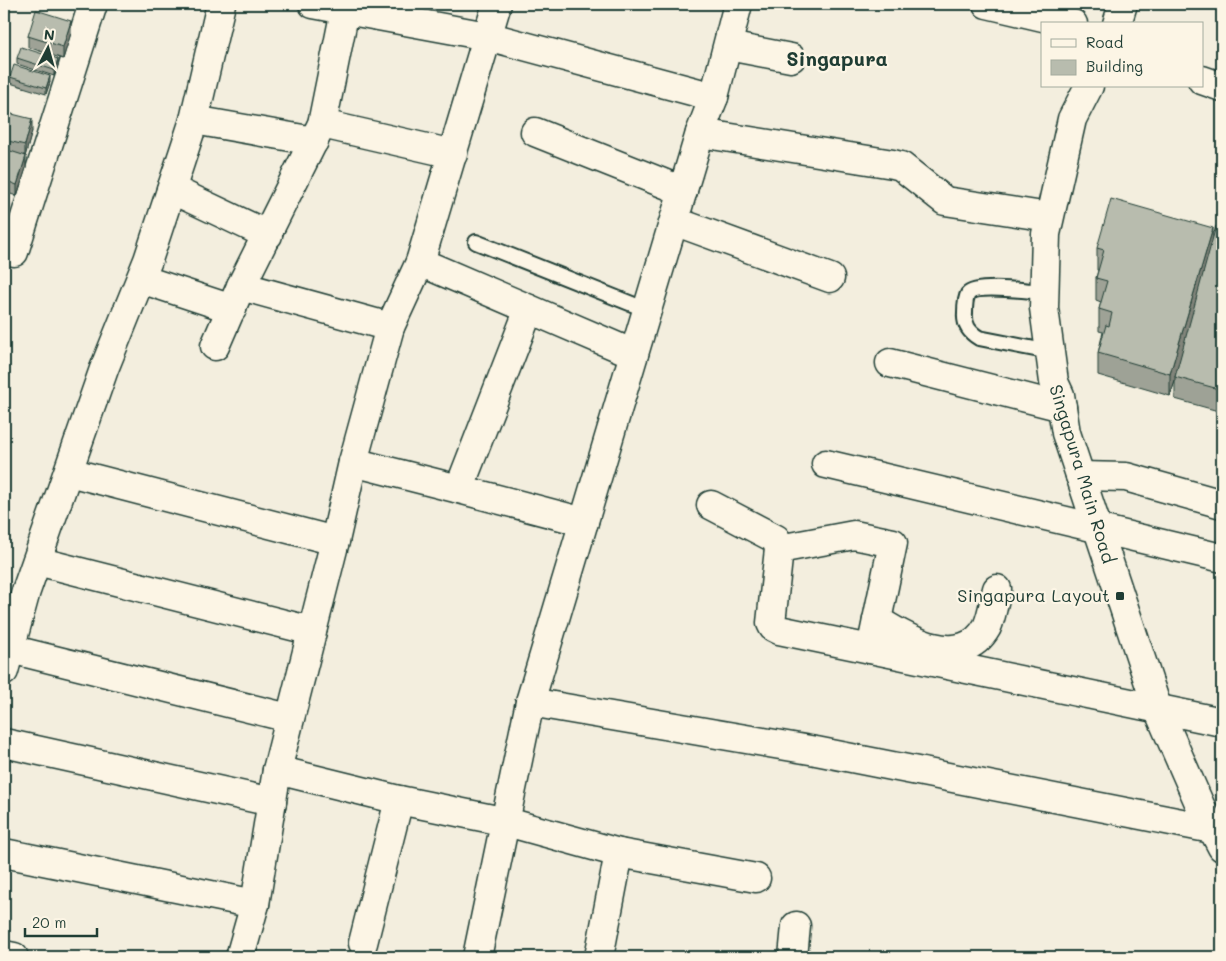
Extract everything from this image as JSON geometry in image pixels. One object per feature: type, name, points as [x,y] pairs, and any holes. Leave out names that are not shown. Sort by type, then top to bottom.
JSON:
[{"type":"street","points":[[14,252],[93,4]]},
{"type":"street","points":[[221,4],[194,120],[172,189],[141,279],[104,369],[36,561],[7,660],[290,718]]},
{"type":"street","points":[[240,957],[256,904],[277,770],[353,462],[390,327],[420,262],[497,4]]},
{"type":"street","points":[[477,957],[507,822],[530,702],[700,133],[714,97],[738,4]]},
{"type":"street","points":[[988,4],[1064,22]]},
{"type":"street","points":[[1118,22],[1123,4]]},
{"type":"street","points":[[216,346],[237,297],[318,132],[327,6],[487,36],[714,97]]},
{"type":"street","points":[[728,46],[792,58]]},
{"type":"street","points":[[1204,81],[1222,87]]},
{"type":"street","name":"Singapura Main Road","points":[[1088,88],[1072,119],[1046,234],[1044,308],[1054,382],[1062,407],[1066,433],[1156,707],[1200,805],[1219,835]]},
{"type":"street","points":[[194,120],[318,132],[452,154]]},
{"type":"street","points":[[535,132],[683,191]]},
{"type":"street","points":[[700,133],[894,164],[901,166],[945,201],[1049,217]]},
{"type":"street","points":[[172,189],[268,235]]},
{"type":"street","points":[[674,221],[830,278]]},
{"type":"street","points":[[420,262],[634,354]]},
{"type":"street","points":[[141,279],[390,327]]},
{"type":"street","points":[[459,489],[529,309]]},
{"type":"street","points":[[890,363],[1062,407]]},
{"type":"street","points":[[353,462],[584,522]]},
{"type":"street","points":[[826,464],[1222,558]]},
{"type":"street","points":[[69,472],[335,541]]},
{"type":"street","points":[[1080,476],[1126,477],[1222,504]]},
{"type":"street","points":[[711,505],[767,533],[776,540],[779,549],[771,623],[773,627],[1222,722]]},
{"type":"street","points":[[779,549],[854,535],[893,543],[872,649]]},
{"type":"street","points":[[36,561],[312,631]]},
{"type":"street","points":[[877,620],[896,632],[935,648],[951,650],[970,642],[987,627],[997,589]]},
{"type":"street","points":[[530,702],[816,751],[1219,835]]},
{"type":"street","points":[[4,743],[272,802]]},
{"type":"street","points":[[277,770],[399,800],[507,822],[619,853],[756,878]]},
{"type":"street","points":[[363,942],[399,800]]},
{"type":"street","points":[[4,853],[256,904]]},
{"type":"street","points":[[599,957],[619,853]]},
{"type":"street","points":[[793,957],[796,926]]},
{"type":"street","points":[[4,955],[14,957]]},
{"type":"lane","points":[[476,242],[647,310]]},
{"type":"lane","points":[[1044,292],[984,288],[972,290],[966,302],[965,322],[972,334],[979,338],[1050,352]]},
{"type":"building","points":[[36,10],[71,21],[63,47],[28,36]]},
{"type":"building","points":[[21,47],[58,59],[54,70],[17,58]]},
{"type":"building","points":[[14,65],[50,76],[46,88],[10,77]]},
{"type":"building","points":[[4,112],[32,119],[25,145],[4,140]]},
{"type":"building","points":[[4,149],[26,156],[17,185],[4,180]]},
{"type":"building","points":[[1111,199],[1213,228],[1170,374],[1098,353],[1106,325],[1109,326],[1112,313],[1099,309],[1107,281],[1096,278],[1104,250],[1097,248]]},
{"type":"building","points":[[1216,226],[1222,227],[1222,390],[1175,377]]},
{"type":"place","name":"Singapura Layout","points":[[1120,596]]},
{"type":"district","name":"Singapura","points":[[837,59]]}]
